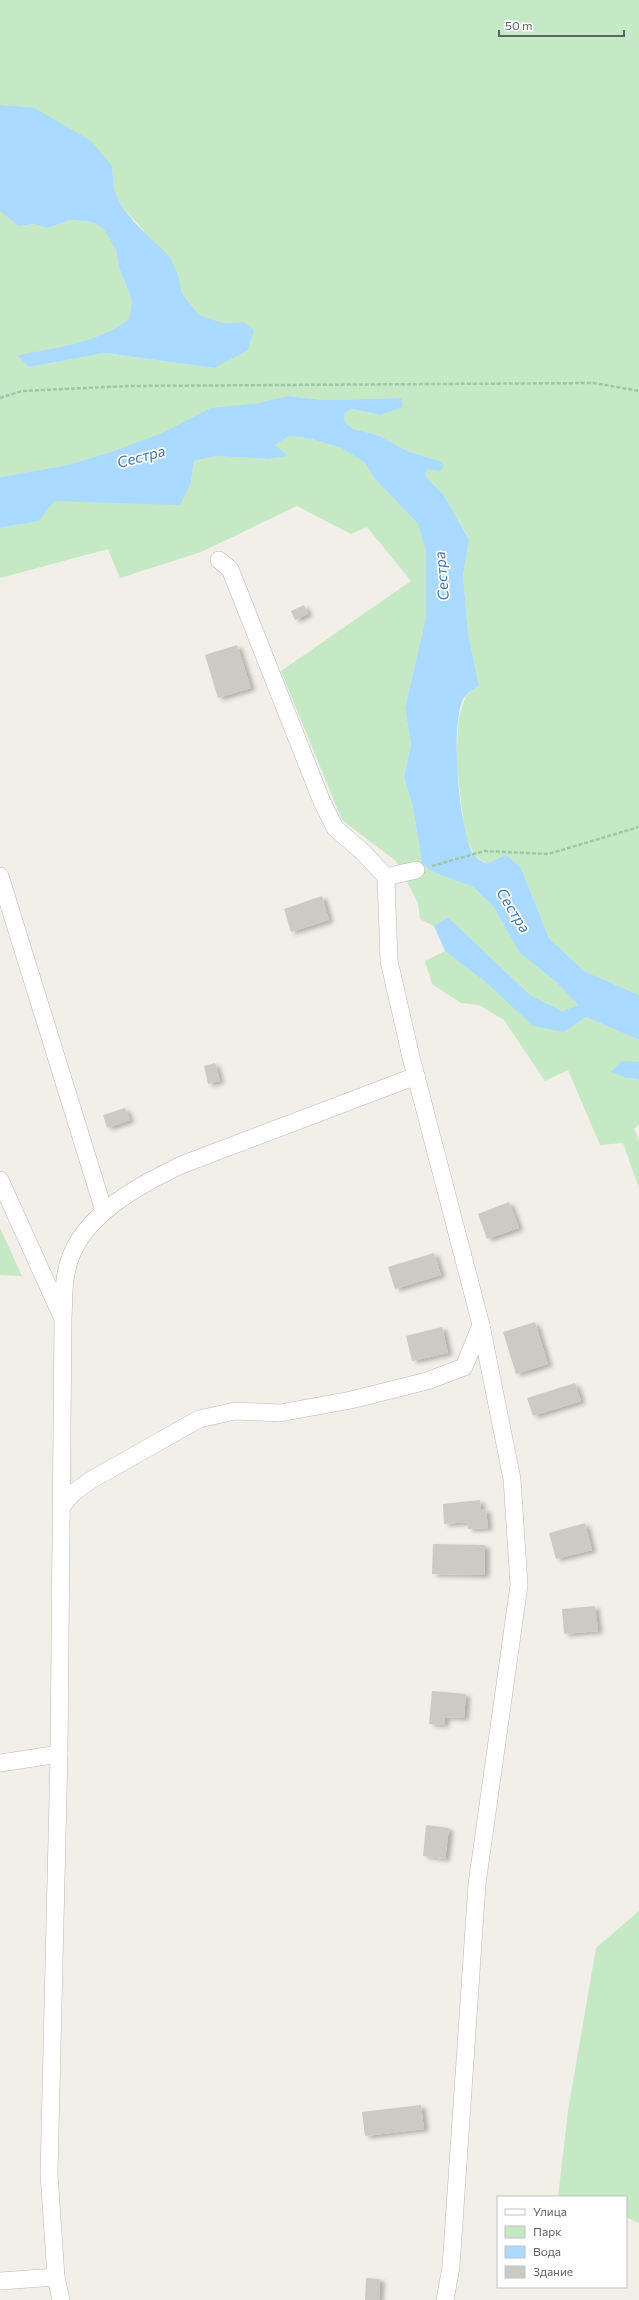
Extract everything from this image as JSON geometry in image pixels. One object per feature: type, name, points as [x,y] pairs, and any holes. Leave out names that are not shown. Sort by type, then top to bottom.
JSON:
[{"type":"street","points":[[219,560],[230,569],[322,802],[335,828],[364,853],[386,877],[389,961],[416,1076],[481,1325],[512,1479],[519,1585],[477,1884],[451,2266],[445,2300]]},
{"type":"street","points":[[386,877],[416,870]]},
{"type":"street","points":[[0,876],[104,1211]]},
{"type":"street","points":[[61,2300],[56,2277],[50,2174],[59,1754],[62,1506],[62,1319],[66,1273],[77,1241],[104,1211],[146,1183],[181,1165],[416,1076]]},
{"type":"street","points":[[0,1180],[62,1319]]},
{"type":"street","points":[[62,1506],[73,1493],[91,1480],[199,1419],[235,1411],[280,1413],[351,1400],[427,1380],[464,1367],[481,1325]]},
{"type":"street","points":[[0,1763],[59,1754]]},
{"type":"street","points":[[0,2281],[56,2277]]},
{"type":"path","points":[[0,398],[22,391],[144,386],[594,383],[639,391]]},
{"type":"path","points":[[416,870],[484,851],[548,854],[639,827]]},
{"type":"green space","points":[[0,0],[639,0],[639,995],[584,971],[549,938],[521,868],[487,864],[475,856],[465,835],[456,760],[459,717],[466,695],[479,686],[468,633],[463,575],[469,538],[443,494],[426,477],[424,471],[440,461],[407,451],[378,435],[353,429],[345,422],[344,414],[352,409],[380,415],[401,398],[325,400],[288,396],[253,404],[111,452],[67,465],[0,477],[0,211],[18,226],[34,224],[47,228],[70,220],[93,222],[105,229],[116,250],[118,265],[132,300],[129,319],[103,334],[76,343],[18,355],[29,367],[105,353],[214,368],[243,322],[223,323],[199,315],[182,294],[179,278],[152,240],[121,205],[114,190],[112,166],[33,107],[0,105]]},
{"type":"green space","points":[[289,436],[312,439],[341,448],[364,462],[376,480],[418,524],[426,552],[426,617],[405,708],[411,744],[404,778],[413,807],[422,864],[433,872],[473,887],[493,906],[519,952],[556,982],[578,1005],[562,1011],[530,995],[448,917],[434,926],[420,919],[418,903],[396,861],[342,820],[281,671],[411,581],[367,527],[351,534],[297,506],[201,552],[120,578],[108,549],[0,578],[0,528],[39,521],[53,501],[191,482],[194,461],[216,456],[268,459],[287,456],[275,445]]},
{"type":"green space","points":[[445,951],[489,985],[564,1032],[586,1017],[639,1040],[639,1062],[622,1062],[627,1078],[639,1079],[639,1124],[634,1129],[639,1140],[639,1188],[623,1143],[600,1145],[568,1070],[545,1081],[504,1020],[479,1005],[461,1003],[432,984],[425,961]]},
{"type":"green space","points":[[0,1228],[22,1276],[0,1275]]},
{"type":"green space","points":[[639,1911],[639,2223],[627,2217],[627,2196],[558,2196],[568,2111],[596,1948]]},
{"type":"water","points":[[0,105],[33,107],[91,141],[112,166],[114,190],[121,205],[135,223],[170,257],[179,278],[182,294],[199,315],[223,323],[243,322],[254,330],[248,350],[214,368],[105,353],[29,367],[17,355],[76,343],[103,334],[129,319],[132,300],[118,265],[116,250],[104,229],[93,222],[70,220],[47,228],[34,224],[18,226],[0,211]]},
{"type":"water","name":"Сестра","points":[[288,396],[325,400],[401,398],[403,407],[380,415],[352,409],[344,414],[345,422],[353,429],[378,435],[407,451],[440,461],[444,466],[440,471],[428,469],[425,472],[426,477],[443,494],[469,539],[463,575],[468,633],[479,686],[466,695],[461,707],[458,725],[457,749],[460,801],[469,843],[474,855],[487,864],[506,855],[521,868],[549,938],[584,971],[639,995],[639,1040],[586,1017],[564,1032],[533,1026],[489,985],[445,951],[434,926],[448,917],[530,995],[562,1011],[578,1005],[556,982],[519,952],[493,906],[473,887],[433,872],[422,864],[413,807],[404,778],[411,744],[405,708],[426,617],[426,552],[418,524],[376,480],[364,462],[341,448],[312,439],[289,436],[275,445],[288,456],[268,459],[216,456],[194,461],[191,482],[180,505],[54,501],[39,521],[0,528],[0,477],[67,465],[111,452],[160,434],[211,408],[253,404]]},
{"type":"water","points":[[622,1061],[639,1062],[639,1079],[627,1078],[611,1072]]},
{"type":"building","points":[[304,605],[308,614],[295,620],[291,611]]},
{"type":"building","points":[[237,645],[251,688],[218,698],[205,655]]},
{"type":"building","points":[[322,896],[329,920],[291,932],[284,909]]},
{"type":"building","points":[[215,1063],[220,1081],[208,1084],[204,1066]]},
{"type":"building","points":[[125,1108],[130,1120],[107,1128],[103,1115]]},
{"type":"building","points":[[509,1202],[519,1228],[487,1239],[478,1214]]},
{"type":"building","points":[[434,1253],[441,1275],[395,1289],[388,1267]]},
{"type":"building","points":[[535,1322],[548,1364],[516,1374],[503,1332]]},
{"type":"building","points":[[442,1327],[448,1353],[412,1361],[406,1336]]},
{"type":"building","points":[[575,1383],[581,1401],[533,1416],[527,1398]]},
{"type":"building","points":[[480,1500],[481,1510],[486,1509],[488,1528],[468,1529],[467,1522],[444,1524],[443,1504]]},
{"type":"building","points":[[585,1523],[592,1550],[556,1559],[549,1533]]},
{"type":"building","points":[[433,1544],[485,1545],[485,1575],[432,1574]]},
{"type":"building","points":[[595,1606],[598,1631],[564,1634],[562,1609]]},
{"type":"building","points":[[432,1691],[466,1694],[464,1718],[445,1717],[444,1725],[429,1724]]},
{"type":"building","points":[[426,1825],[449,1828],[445,1859],[423,1856]]},
{"type":"building","points":[[421,2105],[424,2129],[365,2136],[362,2112]]},
{"type":"building","points":[[366,2278],[380,2279],[379,2300],[365,2300]]}]
